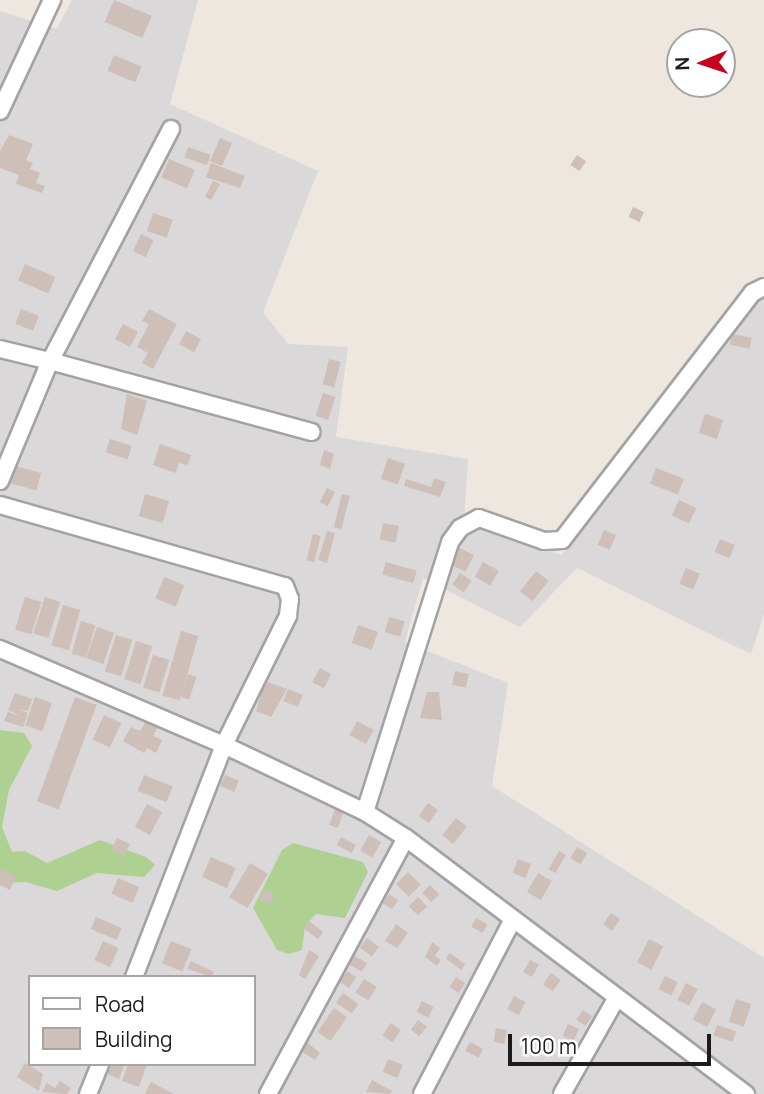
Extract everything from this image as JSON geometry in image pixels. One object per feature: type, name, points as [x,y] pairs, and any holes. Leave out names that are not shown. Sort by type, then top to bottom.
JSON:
[{"type":"street","points":[[0,111],[52,0]]},
{"type":"street","points":[[0,481],[50,361],[171,129]]},
{"type":"street","points":[[365,812],[450,542],[460,528],[479,518],[544,541],[562,540],[752,293],[764,287]]},
{"type":"street","points":[[0,349],[312,432]]},
{"type":"street","points":[[0,505],[285,586],[290,599],[288,616],[224,745],[135,975]]},
{"type":"street","points":[[0,649],[224,745],[365,812],[406,838],[616,999],[746,1094]]},
{"type":"street","points":[[268,1094],[406,838]]},
{"type":"street","points":[[422,1094],[512,920]]},
{"type":"street","points":[[562,1094],[616,999]]},
{"type":"street","points":[[88,1094],[99,1066]]},
{"type":"shaded area","points":[[72,0],[198,0],[170,104],[318,171],[263,312],[288,344],[348,347],[336,437],[468,459],[464,522],[561,555],[764,289],[764,614],[751,654],[577,568],[520,627],[423,578],[405,642],[508,683],[492,786],[764,958],[764,1094],[0,1094],[0,11],[57,29]]},
{"type":"green space","points":[[0,730],[24,733],[32,746],[9,790],[2,827],[12,852],[25,851],[47,863],[100,840],[146,857],[155,865],[144,877],[97,873],[57,891],[25,882],[0,883]]},
{"type":"green space","points":[[293,843],[363,862],[368,872],[345,918],[316,914],[305,926],[302,950],[289,954],[277,950],[253,908],[282,850]]},
{"type":"building","points":[[114,0],[152,16],[142,38],[105,22]]},
{"type":"building","points":[[114,55],[142,67],[135,82],[107,71]]},
{"type":"building","points":[[9,135],[33,144],[26,160],[33,163],[30,169],[40,173],[36,183],[45,186],[42,193],[16,184],[19,175],[0,168],[0,151]]},
{"type":"building","points":[[220,138],[232,143],[222,166],[210,161]]},
{"type":"building","points":[[188,147],[211,155],[207,165],[184,157]]},
{"type":"building","points":[[577,155],[586,161],[579,171],[570,165]]},
{"type":"building","points":[[169,159],[195,170],[187,188],[161,177]]},
{"type":"building","points":[[211,163],[245,176],[240,188],[206,177]]},
{"type":"building","points":[[213,181],[220,184],[211,200],[205,197]]},
{"type":"building","points":[[633,207],[644,212],[639,222],[629,217]]},
{"type":"building","points":[[153,213],[173,220],[167,238],[147,231]]},
{"type":"building","points":[[141,234],[154,240],[146,257],[133,251]]},
{"type":"building","points":[[25,264],[55,277],[48,293],[18,281]]},
{"type":"building","points":[[21,309],[39,316],[33,331],[15,324]]},
{"type":"building","points":[[149,309],[177,324],[153,369],[142,363],[148,353],[137,347],[149,324],[142,321]]},
{"type":"building","points":[[123,324],[138,332],[130,347],[115,339]]},
{"type":"building","points":[[186,331],[201,339],[194,352],[179,344]]},
{"type":"building","points":[[732,334],[752,338],[750,349],[730,345]]},
{"type":"building","points":[[329,359],[341,362],[334,387],[323,384]]},
{"type":"building","points":[[323,393],[335,397],[328,420],[316,416]]},
{"type":"building","points":[[127,394],[147,401],[137,435],[121,429]]},
{"type":"building","points":[[705,414],[723,420],[717,439],[699,433]]},
{"type":"building","points":[[110,439],[132,446],[128,459],[106,452]]},
{"type":"building","points":[[160,444],[191,455],[188,465],[179,463],[176,473],[153,465]]},
{"type":"building","points":[[324,450],[334,454],[330,469],[320,465]]},
{"type":"building","points":[[388,458],[405,464],[398,485],[381,479]]},
{"type":"building","points":[[15,466],[41,473],[36,490],[10,483]]},
{"type":"building","points":[[656,468],[684,479],[678,495],[650,484]]},
{"type":"building","points":[[434,478],[446,482],[440,497],[404,486],[406,479],[431,487]]},
{"type":"building","points":[[327,488],[335,492],[328,506],[320,502]]},
{"type":"building","points":[[145,494],[169,501],[163,523],[139,516]]},
{"type":"building","points":[[342,494],[350,496],[342,529],[334,527]]},
{"type":"building","points":[[679,500],[696,508],[689,523],[672,515]]},
{"type":"building","points":[[383,523],[399,526],[395,543],[380,540]]},
{"type":"building","points":[[604,530],[616,535],[610,550],[598,545]]},
{"type":"building","points":[[327,531],[335,533],[327,563],[318,560]]},
{"type":"building","points":[[313,534],[321,536],[314,562],[306,560]]},
{"type":"building","points":[[720,539],[735,545],[730,558],[715,552]]},
{"type":"building","points":[[458,547],[474,555],[465,572],[449,564]]},
{"type":"building","points":[[386,562],[417,571],[413,583],[382,574]]},
{"type":"building","points":[[483,562],[499,571],[491,586],[475,577]]},
{"type":"building","points":[[686,568],[700,574],[693,590],[679,584]]},
{"type":"building","points":[[536,571],[549,581],[533,601],[520,591]]},
{"type":"building","points":[[460,573],[472,581],[464,592],[452,585]]},
{"type":"building","points":[[164,577],[184,585],[176,607],[155,598]]},
{"type":"building","points":[[25,597],[41,602],[31,634],[15,630]]},
{"type":"building","points":[[45,597],[60,602],[48,638],[33,633]]},
{"type":"building","points":[[63,605],[80,610],[69,650],[51,645]]},
{"type":"building","points":[[389,617],[404,621],[400,637],[385,632]]},
{"type":"building","points":[[81,621],[95,625],[86,658],[72,654]]},
{"type":"building","points":[[358,625],[378,632],[372,650],[352,643]]},
{"type":"building","points":[[97,627],[114,633],[103,664],[86,658]]},
{"type":"building","points":[[181,631],[198,636],[180,700],[163,695]]},
{"type":"building","points":[[116,635],[132,640],[121,676],[105,671]]},
{"type":"building","points":[[136,641],[152,646],[141,684],[124,679]]},
{"type":"building","points":[[153,655],[169,660],[159,692],[143,688]]},
{"type":"building","points":[[320,668],[331,674],[324,688],[312,682]]},
{"type":"building","points":[[455,671],[469,674],[466,688],[452,685]]},
{"type":"building","points":[[188,674],[197,677],[189,700],[181,697]]},
{"type":"building","points":[[265,681],[287,689],[271,717],[256,711]]},
{"type":"building","points":[[288,689],[303,695],[298,707],[283,701]]},
{"type":"building","points":[[427,692],[439,692],[442,720],[420,718]]},
{"type":"building","points":[[15,693],[32,699],[28,711],[18,709],[28,713],[23,727],[4,721],[8,712],[21,716],[8,710]]},
{"type":"building","points":[[35,697],[52,703],[42,731],[25,725]]},
{"type":"building","points":[[75,697],[97,705],[59,809],[37,801]]},
{"type":"building","points":[[104,715],[121,723],[110,748],[93,739]]},
{"type":"building","points":[[146,721],[158,727],[153,736],[162,740],[156,753],[147,748],[144,753],[123,741],[131,727],[140,731]]},
{"type":"building","points":[[357,721],[374,730],[366,744],[349,735]]},
{"type":"building","points":[[144,775],[173,787],[166,802],[138,791]]},
{"type":"building","points":[[225,775],[239,781],[234,792],[220,786]]},
{"type":"building","points":[[428,803],[438,810],[429,823],[419,816]]},
{"type":"building","points":[[147,804],[162,812],[150,835],[135,827]]},
{"type":"building","points":[[335,808],[344,811],[338,828],[329,825]]},
{"type":"building","points":[[456,818],[467,827],[453,844],[442,835]]},
{"type":"building","points":[[369,835],[381,842],[372,858],[360,851]]},
{"type":"building","points":[[341,837],[356,845],[352,853],[337,845]]},
{"type":"building","points":[[117,838],[130,844],[124,856],[112,850]]},
{"type":"building","points":[[577,847],[587,853],[581,864],[570,858]]},
{"type":"building","points":[[559,851],[566,855],[555,873],[548,869]]},
{"type":"building","points":[[211,857],[236,868],[227,888],[202,877]]},
{"type":"building","points":[[518,859],[531,864],[526,878],[513,873]]},
{"type":"building","points":[[250,863],[268,874],[247,908],[229,897]]},
{"type":"building","points":[[0,869],[16,876],[10,890],[0,885]]},
{"type":"building","points":[[408,872],[421,885],[409,897],[396,884]]},
{"type":"building","points":[[538,873],[552,881],[541,900],[527,892]]},
{"type":"building","points":[[118,878],[139,887],[133,903],[111,894]]},
{"type":"building","points":[[430,885],[439,894],[431,902],[422,893]]},
{"type":"building","points":[[266,889],[275,895],[268,905],[259,899]]},
{"type":"building","points":[[389,894],[398,900],[392,909],[383,903]]},
{"type":"building","points":[[418,897],[427,906],[418,915],[409,906]]},
{"type":"building","points":[[611,913],[620,919],[612,931],[603,925]]},
{"type":"building","points":[[96,917],[122,928],[117,940],[91,929]]},
{"type":"building","points":[[476,918],[487,924],[483,933],[471,927]]},
{"type":"building","points":[[309,921],[323,932],[318,939],[303,928]]},
{"type":"building","points":[[396,924],[408,933],[397,948],[385,941]]},
{"type":"building","points":[[367,938],[379,947],[372,957],[360,948]]},
{"type":"building","points":[[649,939],[663,946],[651,969],[637,962]]},
{"type":"building","points":[[103,941],[119,948],[110,967],[94,960]]},
{"type":"building","points":[[171,941],[191,949],[182,971],[162,963]]},
{"type":"building","points":[[432,942],[440,948],[435,956],[441,960],[437,966],[425,957]]},
{"type":"building","points":[[309,950],[319,956],[305,979],[299,975]]},
{"type":"building","points":[[450,953],[465,964],[461,970],[446,959]]},
{"type":"building","points":[[353,955],[367,963],[362,972],[348,964]]},
{"type":"building","points":[[530,960],[539,965],[532,977],[523,972]]},
{"type":"building","points":[[191,961],[214,972],[213,975],[206,975],[187,969]]},
{"type":"building","points":[[347,971],[356,977],[349,988],[340,982]]},
{"type":"building","points":[[551,973],[561,980],[553,991],[543,984]]},
{"type":"building","points":[[665,976],[678,982],[671,996],[659,990]]},
{"type":"building","points":[[456,977],[465,983],[458,993],[449,987]]},
{"type":"building","points":[[364,979],[377,987],[368,1001],[356,993]]},
{"type":"building","points":[[686,983],[698,989],[689,1006],[677,1000]]},
{"type":"building","points":[[343,993],[359,1004],[352,1014],[336,1003]]},
{"type":"building","points":[[514,996],[526,1002],[519,1015],[507,1009]]},
{"type":"building","points":[[736,999],[751,1004],[744,1027],[729,1022]]},
{"type":"building","points":[[422,1001],[434,1007],[428,1018],[417,1012]]},
{"type":"building","points":[[702,1002],[716,1009],[707,1027],[693,1020]]},
{"type":"building","points":[[334,1008],[347,1017],[330,1041],[317,1032]]},
{"type":"building","points":[[583,1010],[592,1016],[585,1026],[576,1020]]},
{"type":"building","points":[[418,1020],[427,1027],[419,1036],[411,1029]]},
{"type":"building","points":[[391,1023],[401,1030],[392,1042],[382,1035]]},
{"type":"building","points":[[568,1024],[579,1029],[574,1041],[563,1036]]},
{"type":"building","points":[[717,1025],[736,1031],[733,1042],[714,1035]]},
{"type":"building","points":[[496,1028],[507,1030],[504,1044],[494,1042]]},
{"type":"building","points":[[304,1040],[320,1053],[315,1060],[298,1049]]},
{"type":"building","points":[[470,1042],[483,1049],[479,1058],[465,1051]]},
{"type":"building","points":[[388,1059],[403,1065],[398,1078],[383,1072]]},
{"type":"building","points":[[25,1063],[43,1074],[39,1091],[17,1077]]},
{"type":"building","points":[[108,1066],[124,1066],[119,1079],[105,1073]]},
{"type":"building","points":[[127,1066],[146,1066],[139,1087],[122,1081]]},
{"type":"building","points":[[372,1080],[392,1091],[390,1094],[366,1092]]},
{"type":"building","points":[[60,1081],[71,1088],[67,1094],[42,1092],[47,1083],[55,1088]]},
{"type":"building","points":[[151,1082],[174,1094],[145,1094]]}]
